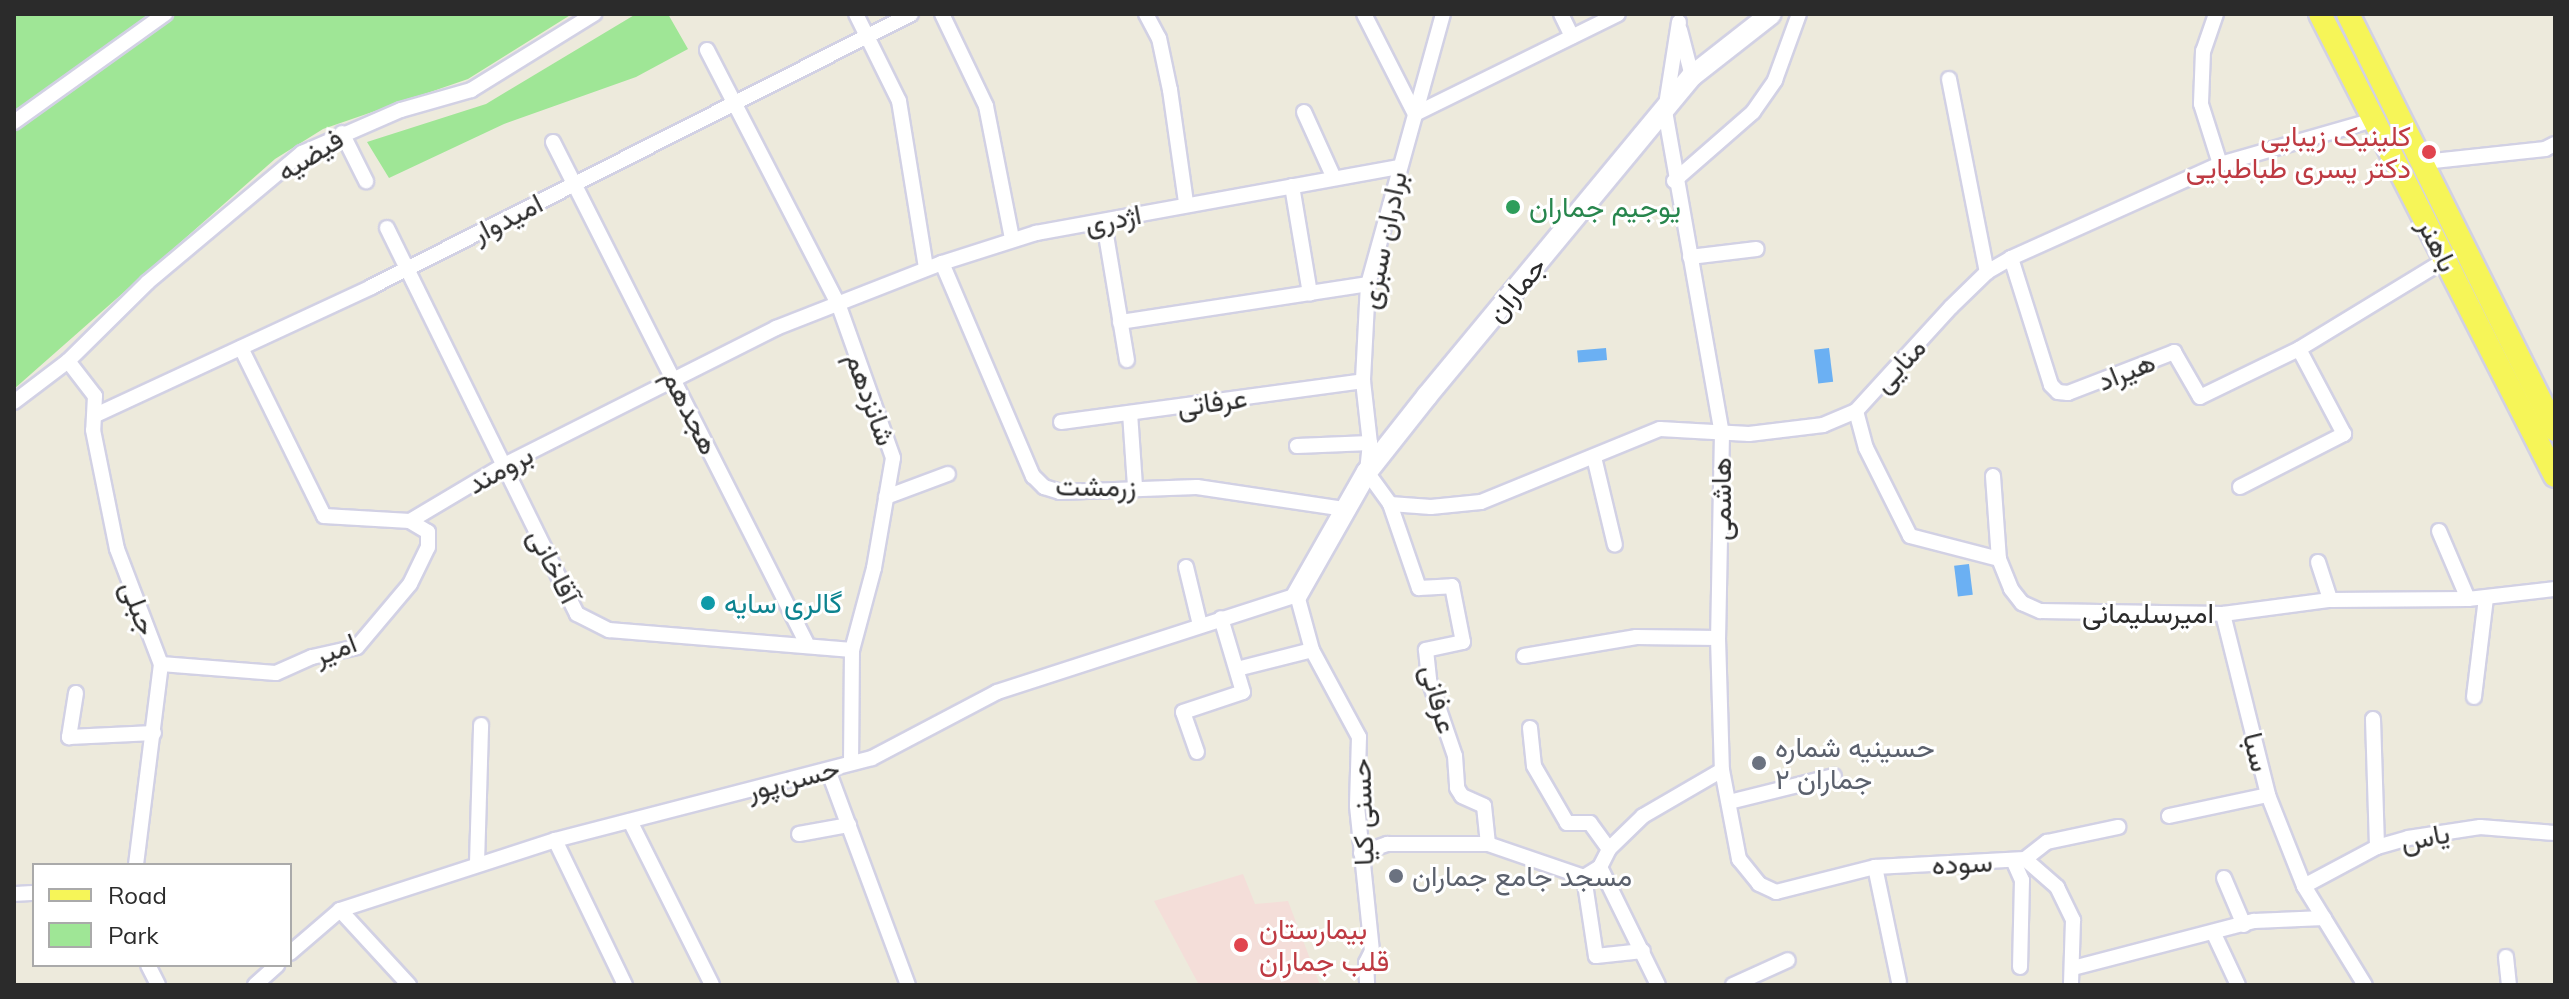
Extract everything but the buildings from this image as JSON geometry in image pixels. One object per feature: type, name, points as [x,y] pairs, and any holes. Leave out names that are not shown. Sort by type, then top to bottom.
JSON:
[{"type":"main road","name":"جماران","points":[[1297,595],[1367,472],[1692,76],[1771,14]]},
{"type":"main road","name":"باهنر","points":[[2320,14],[2377,119],[2555,476]]},
{"type":"main road","name":"باهنر","points":[[2348,14],[2555,430]]},
{"type":"street","points":[[14,122],[165,14]]},
{"type":"street","name":"فیضیه","points":[[71,365],[171,262],[302,153],[342,133],[471,90],[594,14]]},
{"type":"street","points":[[856,14],[899,101],[926,268]]},
{"type":"street","name":"امیدوار","points":[[98,414],[409,267],[911,14]]},
{"type":"street","points":[[942,14],[986,106],[1012,239]]},
{"type":"street","points":[[1146,14],[1159,38],[1170,90],[1186,203]]},
{"type":"street","points":[[1364,14],[1415,114],[1618,14]]},
{"type":"street","name":"برادران سبزی","points":[[1367,472],[1370,443],[1363,381],[1368,284],[1398,167],[1443,14]]},
{"type":"street","points":[[1561,14],[1572,37]]},
{"type":"street","points":[[1674,181],[1753,112],[1775,80],[1799,14]]},
{"type":"street","points":[[2216,14],[2203,51],[2201,104],[2220,164]]},
{"type":"street","points":[[1678,18],[1692,76]]},
{"type":"street","name":"هاشمی","points":[[1678,18],[1665,111],[1674,181],[1722,433],[1718,638],[1722,770],[1739,859],[1759,884]]},
{"type":"street","name":"شانزدهم","points":[[707,50],[839,306],[893,458],[852,650],[851,763]]},
{"type":"street","points":[[1949,79],[1987,272]]},
{"type":"street","points":[[1304,112],[1333,176]]},
{"type":"street","name":"منایی","points":[[1390,504],[1431,507],[1481,502],[1660,429],[1779,433],[1823,425],[1856,411],[1987,272],[2011,258],[2220,164],[2377,119]]},
{"type":"street","points":[[342,133],[366,181]]},
{"type":"street","name":"هجدهم","points":[[553,142],[571,185],[676,380],[806,642]]},
{"type":"street","points":[[2424,162],[2545,149],[2555,144]]},
{"type":"street","name":"اژدری","points":[[839,306],[926,268],[1012,239],[1104,223],[1186,203],[1398,167]]},
{"type":"street","points":[[1292,186],[1310,293]]},
{"type":"street","points":[[1104,223],[1127,360]]},
{"type":"street","name":"آقاخانی","points":[[387,228],[409,267],[577,614],[591,624],[609,630],[806,642],[852,650]]},
{"type":"street","points":[[1690,257],[1757,249]]},
{"type":"street","name":"هیراد","points":[[2011,258],[2051,385],[2058,392],[2068,393],[2174,352],[2193,393],[2207,396],[2299,349],[2445,260]]},
{"type":"street","name":"زرمشت","points":[[942,263],[1033,476],[1044,487],[1060,492],[1197,487],[1345,509]]},
{"type":"street","points":[[1120,322],[1368,284]]},
{"type":"street","name":"برومند","points":[[410,521],[504,465],[776,328],[839,306]]},
{"type":"street","points":[[241,348],[324,516],[410,521]]},
{"type":"street","points":[[2240,487],[2344,434],[2299,349]]},
{"type":"street","points":[[14,402],[71,365]]},
{"type":"street","points":[[14,414],[71,365]]},
{"type":"street","name":"جبلی","points":[[71,365],[95,396],[98,414],[93,430],[117,549],[161,664],[136,863]]},
{"type":"street","name":"عرفاتی","points":[[1061,422],[1363,381]]},
{"type":"street","points":[[1856,411],[1866,448],[1910,536],[1999,559],[1993,476]]},
{"type":"street","points":[[1130,413],[1135,487]]},
{"type":"street","points":[[1297,446],[1370,443]]},
{"type":"street","points":[[1594,457],[1615,545]]},
{"type":"street","name":"عرفانی","points":[[1367,472],[1390,504],[1419,588],[1452,586],[1463,642],[1426,650],[1429,680],[1455,756],[1457,788],[1462,796],[1484,806],[1488,844]]},
{"type":"street","points":[[886,497],[948,474]]},
{"type":"street","name":"امیر","points":[[161,664],[276,673],[312,657],[357,647],[410,584],[428,547],[428,532],[410,521]]},
{"type":"street","points":[[2439,531],[2468,599]]},
{"type":"street","name":"امیرسلیمانی","points":[[1999,559],[2016,596],[2040,611],[2223,614],[2330,600],[2468,599],[2555,589]]},
{"type":"street","points":[[2318,562],[2330,600]]},
{"type":"street","points":[[1186,567],[1200,625]]},
{"type":"street","name":"حسن‌پور","points":[[292,951],[340,910],[555,840],[851,763],[889,750],[997,692],[1297,595]]},
{"type":"street","name":"حسنی کیا","points":[[1297,595],[1312,650],[1359,737],[1361,853],[1372,951],[1366,963],[1367,985]]},
{"type":"street","points":[[2474,697],[2486,598]]},
{"type":"street","name":"سبا","points":[[2223,614],[2268,795],[2304,886],[2365,985]]},
{"type":"street","points":[[1197,752],[1183,712],[1243,692],[1221,618]]},
{"type":"street","points":[[1524,656],[1636,637],[1718,638]]},
{"type":"street","points":[[1237,669],[1312,650]]},
{"type":"street","points":[[76,693],[69,737],[154,733]]},
{"type":"street","points":[[2373,719],[2377,847]]},
{"type":"street","points":[[477,863],[481,725]]},
{"type":"street","points":[[1530,728],[1534,766],[1567,823],[1590,823],[1609,849]]},
{"type":"street","points":[[828,770],[908,985]]},
{"type":"street","points":[[1584,877],[1600,867],[1609,849],[1643,816],[1722,770]]},
{"type":"street","points":[[1729,802],[1834,776]]},
{"type":"street","points":[[2169,816],[2268,795]]},
{"type":"street","points":[[630,821],[712,985]]},
{"type":"street","points":[[799,834],[849,825]]},
{"type":"street","points":[[2020,967],[2022,880],[2019,860],[2047,842],[2118,827]]},
{"type":"street","name":"یاس","points":[[2304,886],[2377,847],[2480,827],[2555,833]]},
{"type":"street","points":[[555,840],[625,985]]},
{"type":"street","points":[[1361,853],[1387,844],[1488,844],[1584,877]]},
{"type":"street","name":"سوده","points":[[1759,884],[1776,892],[1875,867],[2019,860],[2057,887],[2073,920],[2071,985]]},
{"type":"street","points":[[1600,867],[1658,985]]},
{"type":"street","points":[[1875,867],[1899,982]]},
{"type":"street","points":[[1584,877],[1596,956],[1643,951]]},
{"type":"street","points":[[2224,878],[2244,925]]},
{"type":"street","points":[[340,910],[409,985]]},
{"type":"street","points":[[2073,968],[2244,925],[2324,918]]},
{"type":"street","points":[[2214,934],[2238,985]]},
{"type":"street","points":[[2506,957],[2509,985]]},
{"type":"street","points":[[1733,985],[1788,960]]},
{"type":"street","points":[[149,967],[158,985]]},
{"type":"street","points":[[255,985],[275,967]]},
{"type":"shaded area","name":"بیمارستان قلب جماران","points":[[1243,874],[1255,904],[1288,901],[1320,985],[1199,985],[1154,901]]},
{"type":"green space","points":[[14,14],[572,14],[468,79],[323,129],[275,159],[14,389]]},
{"type":"green space","points":[[636,14],[668,14],[688,49],[636,77],[504,124],[389,178],[367,142],[486,104]]},
{"type":"water","points":[[1606,348],[1607,360],[1578,362],[1577,351]]},
{"type":"water","points":[[1829,348],[1833,382],[1818,384],[1814,350]]},
{"type":"water","points":[[1969,564],[1973,595],[1958,597],[1954,566]]},
{"type":"place","name":"کلینیک زیبایی دکتر یسری طباطبایی","points":[[2429,152]]},
{"type":"place","name":"یوجیم جماران","points":[[1513,207]]},
{"type":"place","name":"گالری سایه","points":[[708,603]]},
{"type":"place","name":"حسینیه شماره ۲ جماران","points":[[1759,763]]},
{"type":"place","name":"مسجد جامع جماران","points":[[1396,876]]},
{"type":"place","name":"بیمارستان قلب جماران","points":[[1241,945]]}]
